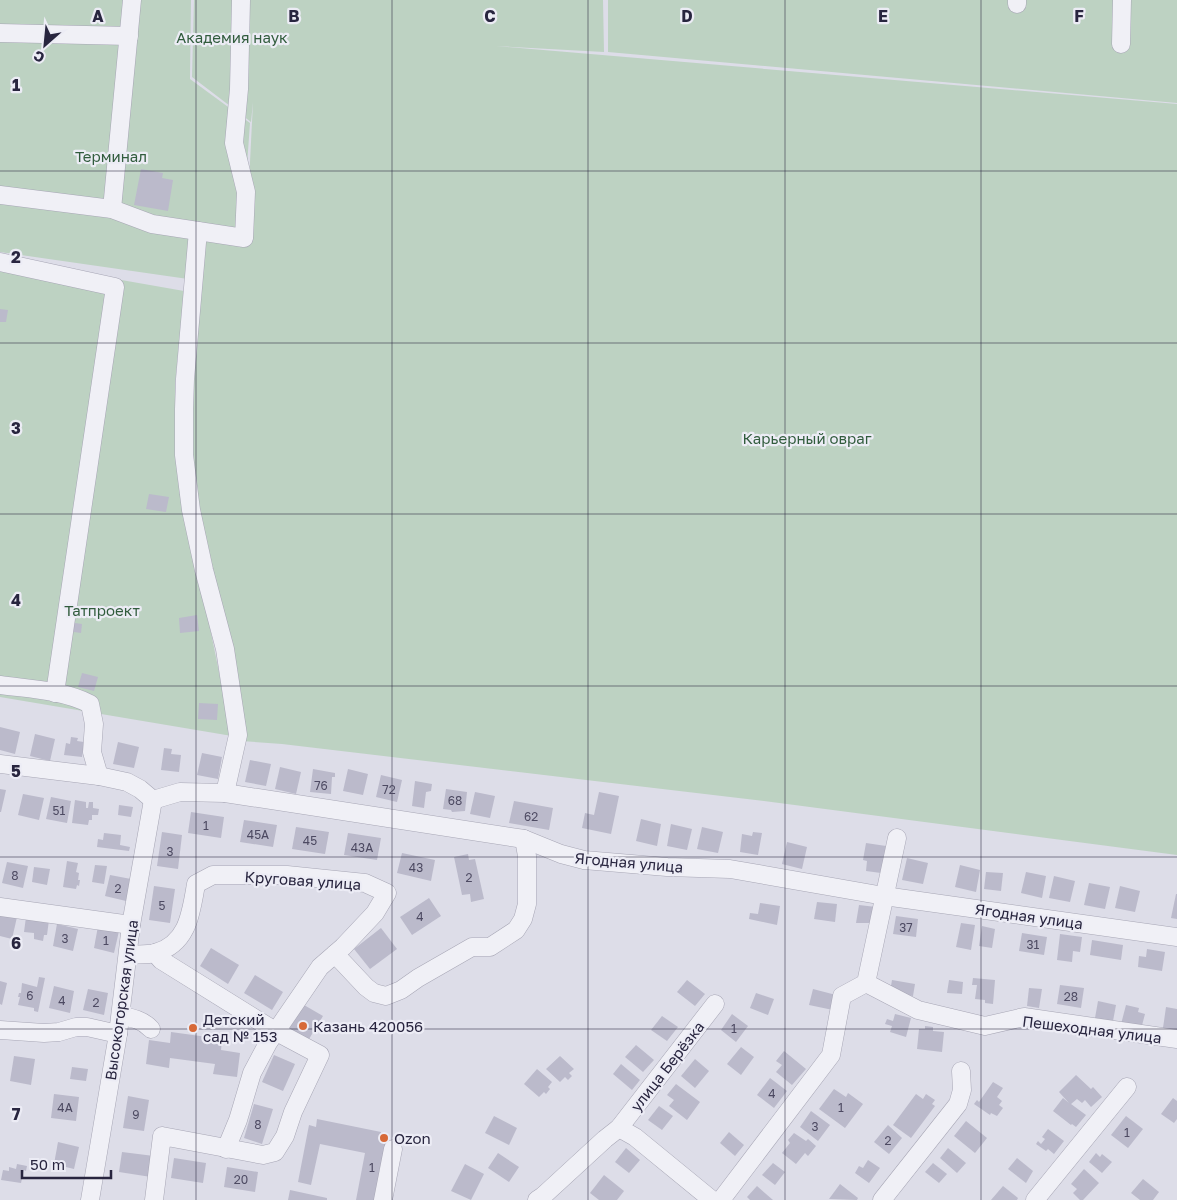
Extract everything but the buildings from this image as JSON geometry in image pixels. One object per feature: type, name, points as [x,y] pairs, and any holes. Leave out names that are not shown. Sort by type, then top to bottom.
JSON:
[{"type":"street","points":[[112,209],[132,0]]},
{"type":"street","points":[[0,195],[112,209],[152,224],[244,238],[246,192],[234,143],[239,89],[241,0]]},
{"type":"street","points":[[1121,44],[1122,0]]},
{"type":"street","points":[[0,33],[129,36]]},
{"type":"street","points":[[198,231],[185,386],[184,456],[191,510],[204,570],[225,649],[238,735],[225,793]]},
{"type":"street","points":[[0,262],[115,287],[55,693]]},
{"type":"street","points":[[0,685],[55,693],[78,698],[90,704],[94,724],[92,752],[99,776]]},
{"type":"street","points":[[0,764],[99,776],[127,782],[140,789],[153,800]]},
{"type":"street","name":"Ягодная улица","points":[[153,800],[180,792],[225,793],[524,840],[584,860],[668,867],[730,869],[884,896],[1177,937]]},
{"type":"street","name":"Высокогорская улица","points":[[90,1200],[121,1016],[131,925],[153,800]]},
{"type":"street","points":[[721,1200],[831,1055],[842,996],[866,984],[897,838]]},
{"type":"street","points":[[335,954],[366,987],[374,993],[386,996],[401,990],[472,947],[490,947],[516,930],[523,919],[526,904],[527,856],[524,840]]},
{"type":"street","name":"Круговая улица","points":[[128,955],[155,953],[173,945],[183,934],[191,913],[196,884],[213,875],[286,875],[365,883],[387,893],[374,913],[343,948],[320,967],[276,1032],[252,1073],[238,1120],[226,1148]]},
{"type":"street","points":[[0,907],[131,925]]},
{"type":"street","points":[[154,1200],[162,1136],[263,1155],[275,1152],[285,1136],[293,1112],[320,1055],[276,1032],[161,960],[155,953]]},
{"type":"street","name":"Пешеходная улица","points":[[866,984],[918,1010],[985,1026],[1024,1017],[1177,1039]]},
{"type":"street","name":"улица Берёзка","points":[[537,1200],[604,1138],[619,1128],[715,1004]]},
{"type":"street","points":[[121,1016],[146,1023],[151,1029]]},
{"type":"street","points":[[0,1030],[59,1032],[76,1027],[87,1027],[118,1034]]},
{"type":"street","points":[[882,1200],[958,1104],[962,1090],[961,1071]]},
{"type":"street","points":[[1035,1200],[1128,1088]]},
{"type":"street","points":[[619,1128],[635,1137],[712,1200]]},
{"type":"street","points":[[383,1200],[392,1149]]},
{"type":"green space","name":"Карьерный овраг","points":[[0,0],[191,0],[190,79],[250,123],[242,236],[246,242],[253,102],[251,122],[192,77],[194,0],[603,0],[604,52],[496,46],[1177,104],[1177,855],[764,801],[282,744],[241,741],[187,458],[188,279],[0,252]]},
{"type":"green space","points":[[608,0],[1177,0],[1177,103],[608,52]]},
{"type":"green space","name":"Татпроект","points":[[0,262],[184,291],[175,385],[185,505],[232,736],[0,697]]},
{"type":"place","name":"Казань 420056","points":[[303,1026]]},
{"type":"place","name":"Детский сад № 153","points":[[193,1028]]},
{"type":"place","name":"Ozon","points":[[384,1138]]},
{"type":"park label","name":"Академия наук","points":[[232,37]]},
{"type":"park label","name":"Терминал","points":[[111,156]]}]
